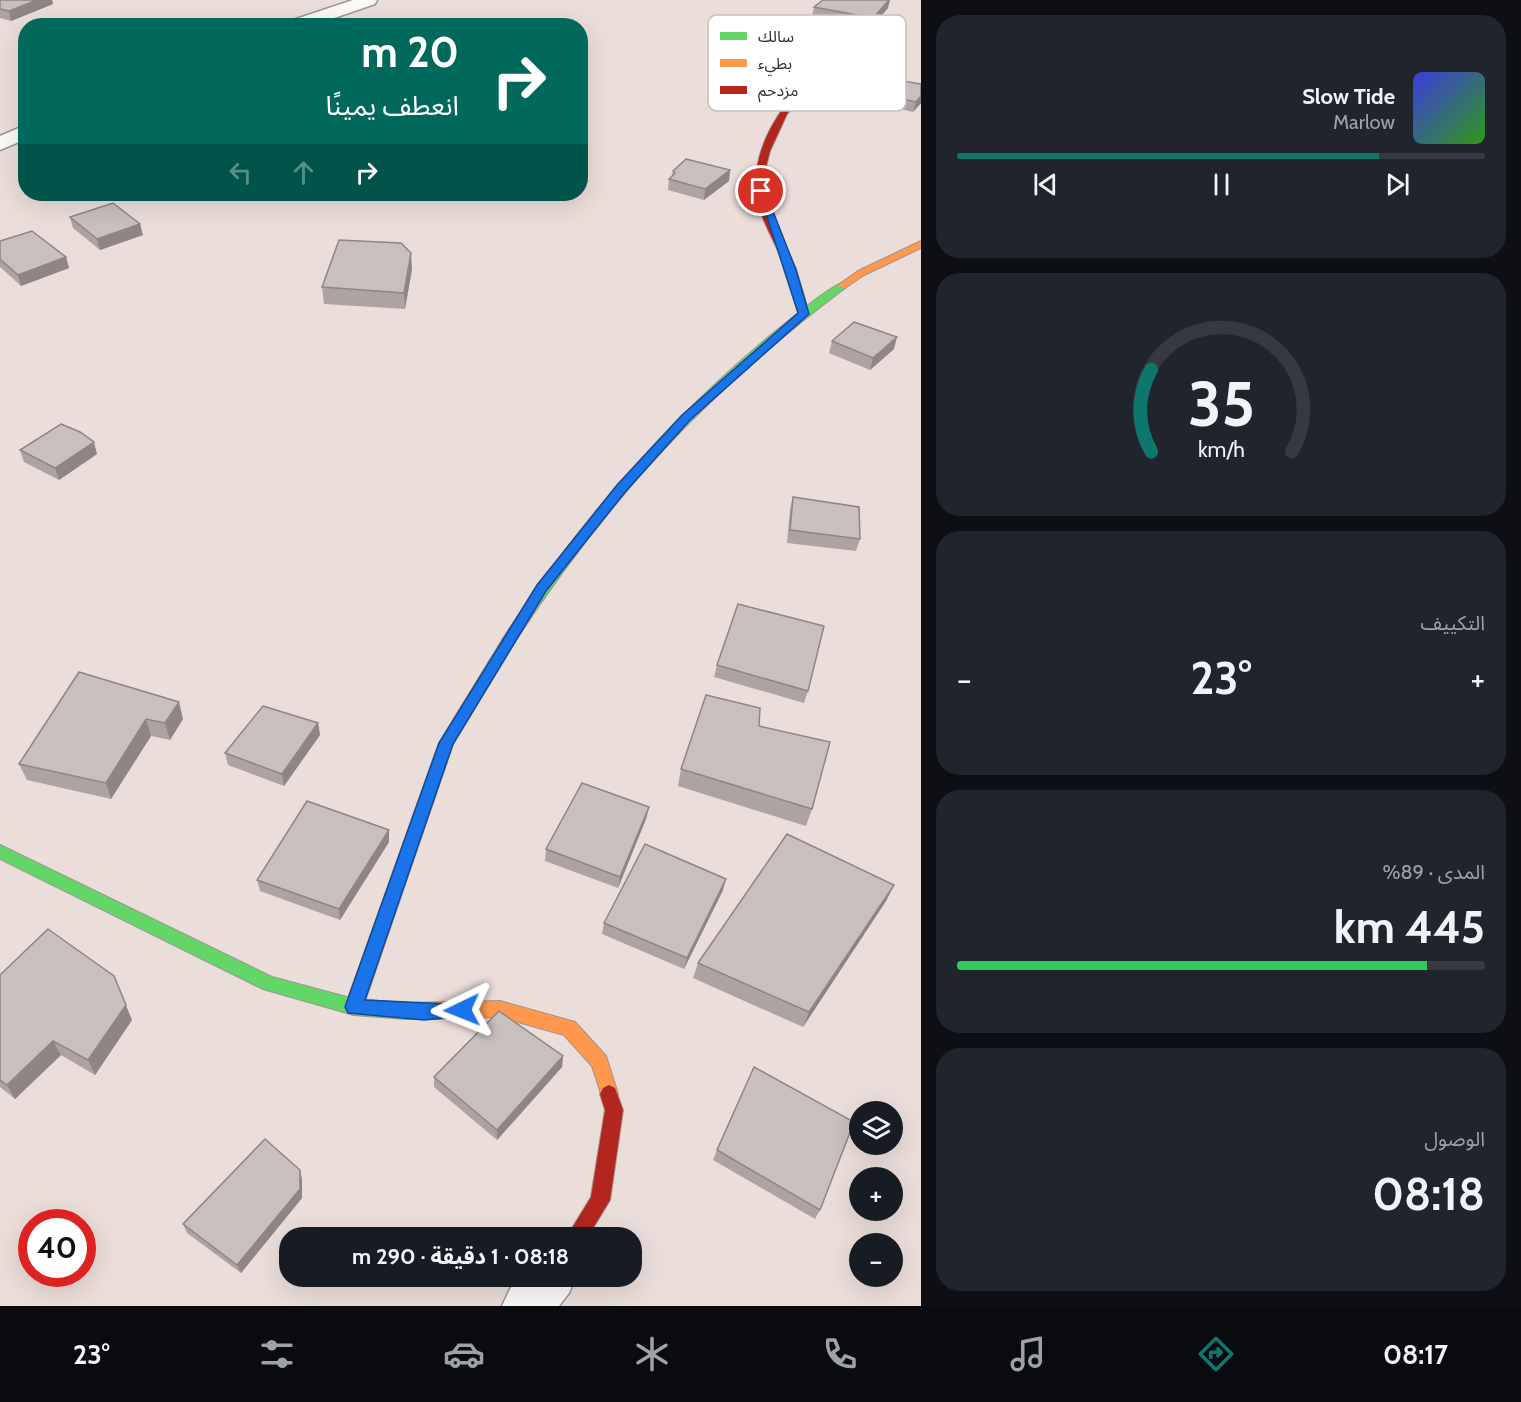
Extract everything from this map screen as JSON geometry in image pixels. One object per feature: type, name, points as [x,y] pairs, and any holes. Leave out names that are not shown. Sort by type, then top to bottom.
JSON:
[{"type":"street","points":[[316,18],[369,0]]},
{"type":"street","points":[[786,111],[764,154],[761,191],[791,270],[804,314]]},
{"type":"street","points":[[0,144],[18,135]]},
{"type":"street","points":[[354,1007],[446,743],[542,588],[621,488],[686,417],[804,314],[861,273],[921,244]]},
{"type":"street","points":[[0,852],[269,984],[354,1007],[424,1012],[500,1009],[568,1028],[600,1062],[614,1110],[600,1200],[583,1227]]},
{"type":"street","points":[[527,1306],[543,1287]]},
{"type":"building","points":[[0,0],[37,0],[9,11],[0,9]]},
{"type":"building","points":[[823,0],[889,0],[876,15],[857,15],[814,7]]},
{"type":"building","points":[[906,82],[921,84],[921,96],[916,102],[906,100]]},
{"type":"building","points":[[686,159],[730,170],[705,189],[669,179],[675,173],[673,171]]},
{"type":"building","points":[[113,203],[140,224],[97,239],[70,217]]},
{"type":"building","points":[[32,231],[66,257],[18,275],[0,259],[0,241]]},
{"type":"building","points":[[339,240],[401,243],[411,253],[404,293],[322,287]]},
{"type":"building","points":[[854,322],[897,337],[873,358],[832,341]]},
{"type":"building","points":[[61,424],[80,432],[94,442],[55,468],[20,450]]},
{"type":"building","points":[[793,497],[859,507],[860,539],[790,530]]},
{"type":"building","points":[[738,604],[824,626],[808,691],[717,665]]},
{"type":"building","points":[[79,672],[179,702],[165,723],[146,719],[106,783],[19,764]]},
{"type":"building","points":[[706,695],[760,708],[759,726],[830,742],[812,809],[681,769]]},
{"type":"building","points":[[263,706],[318,723],[282,774],[225,753]]},
{"type":"building","points":[[582,783],[649,807],[620,877],[546,849]]},
{"type":"building","points":[[307,801],[389,830],[339,909],[257,880]]},
{"type":"building","points":[[787,834],[894,885],[809,1012],[698,963]]},
{"type":"building","points":[[645,844],[726,879],[687,958],[604,923]]},
{"type":"building","points":[[48,929],[114,976],[126,1005],[88,1060],[53,1041],[7,1085],[0,1080],[0,975]]},
{"type":"building","points":[[499,1011],[563,1056],[497,1130],[434,1077]]},
{"type":"building","points":[[754,1067],[849,1119],[849,1135],[820,1210],[717,1150]]},
{"type":"building","points":[[265,1139],[300,1170],[300,1189],[237,1265],[183,1224]]},
{"type":"traffic: fast","points":[[509,640],[542,589],[578,540],[616,492],[658,446],[746,361],[842,286]]},
{"type":"traffic: fast","points":[[0,852],[269,984],[354,1007],[406,1011]]},
{"type":"traffic: slow","points":[[842,286],[861,273],[921,244]]},
{"type":"traffic: slow","points":[[354,1007],[446,743],[509,640]]},
{"type":"traffic: slow","points":[[406,1011],[500,1009],[569,1028],[600,1062],[609,1094]]},
{"type":"traffic: jam","points":[[785,111],[765,151],[761,171],[761,192],[773,231],[791,269],[804,313]]},
{"type":"traffic: jam","points":[[583,1227],[600,1200],[614,1110],[609,1094]]},
{"type":"route","points":[[462,1010],[424,1012],[354,1007],[446,743],[542,588],[621,488],[686,417],[804,314],[791,270],[761,191]]}]
